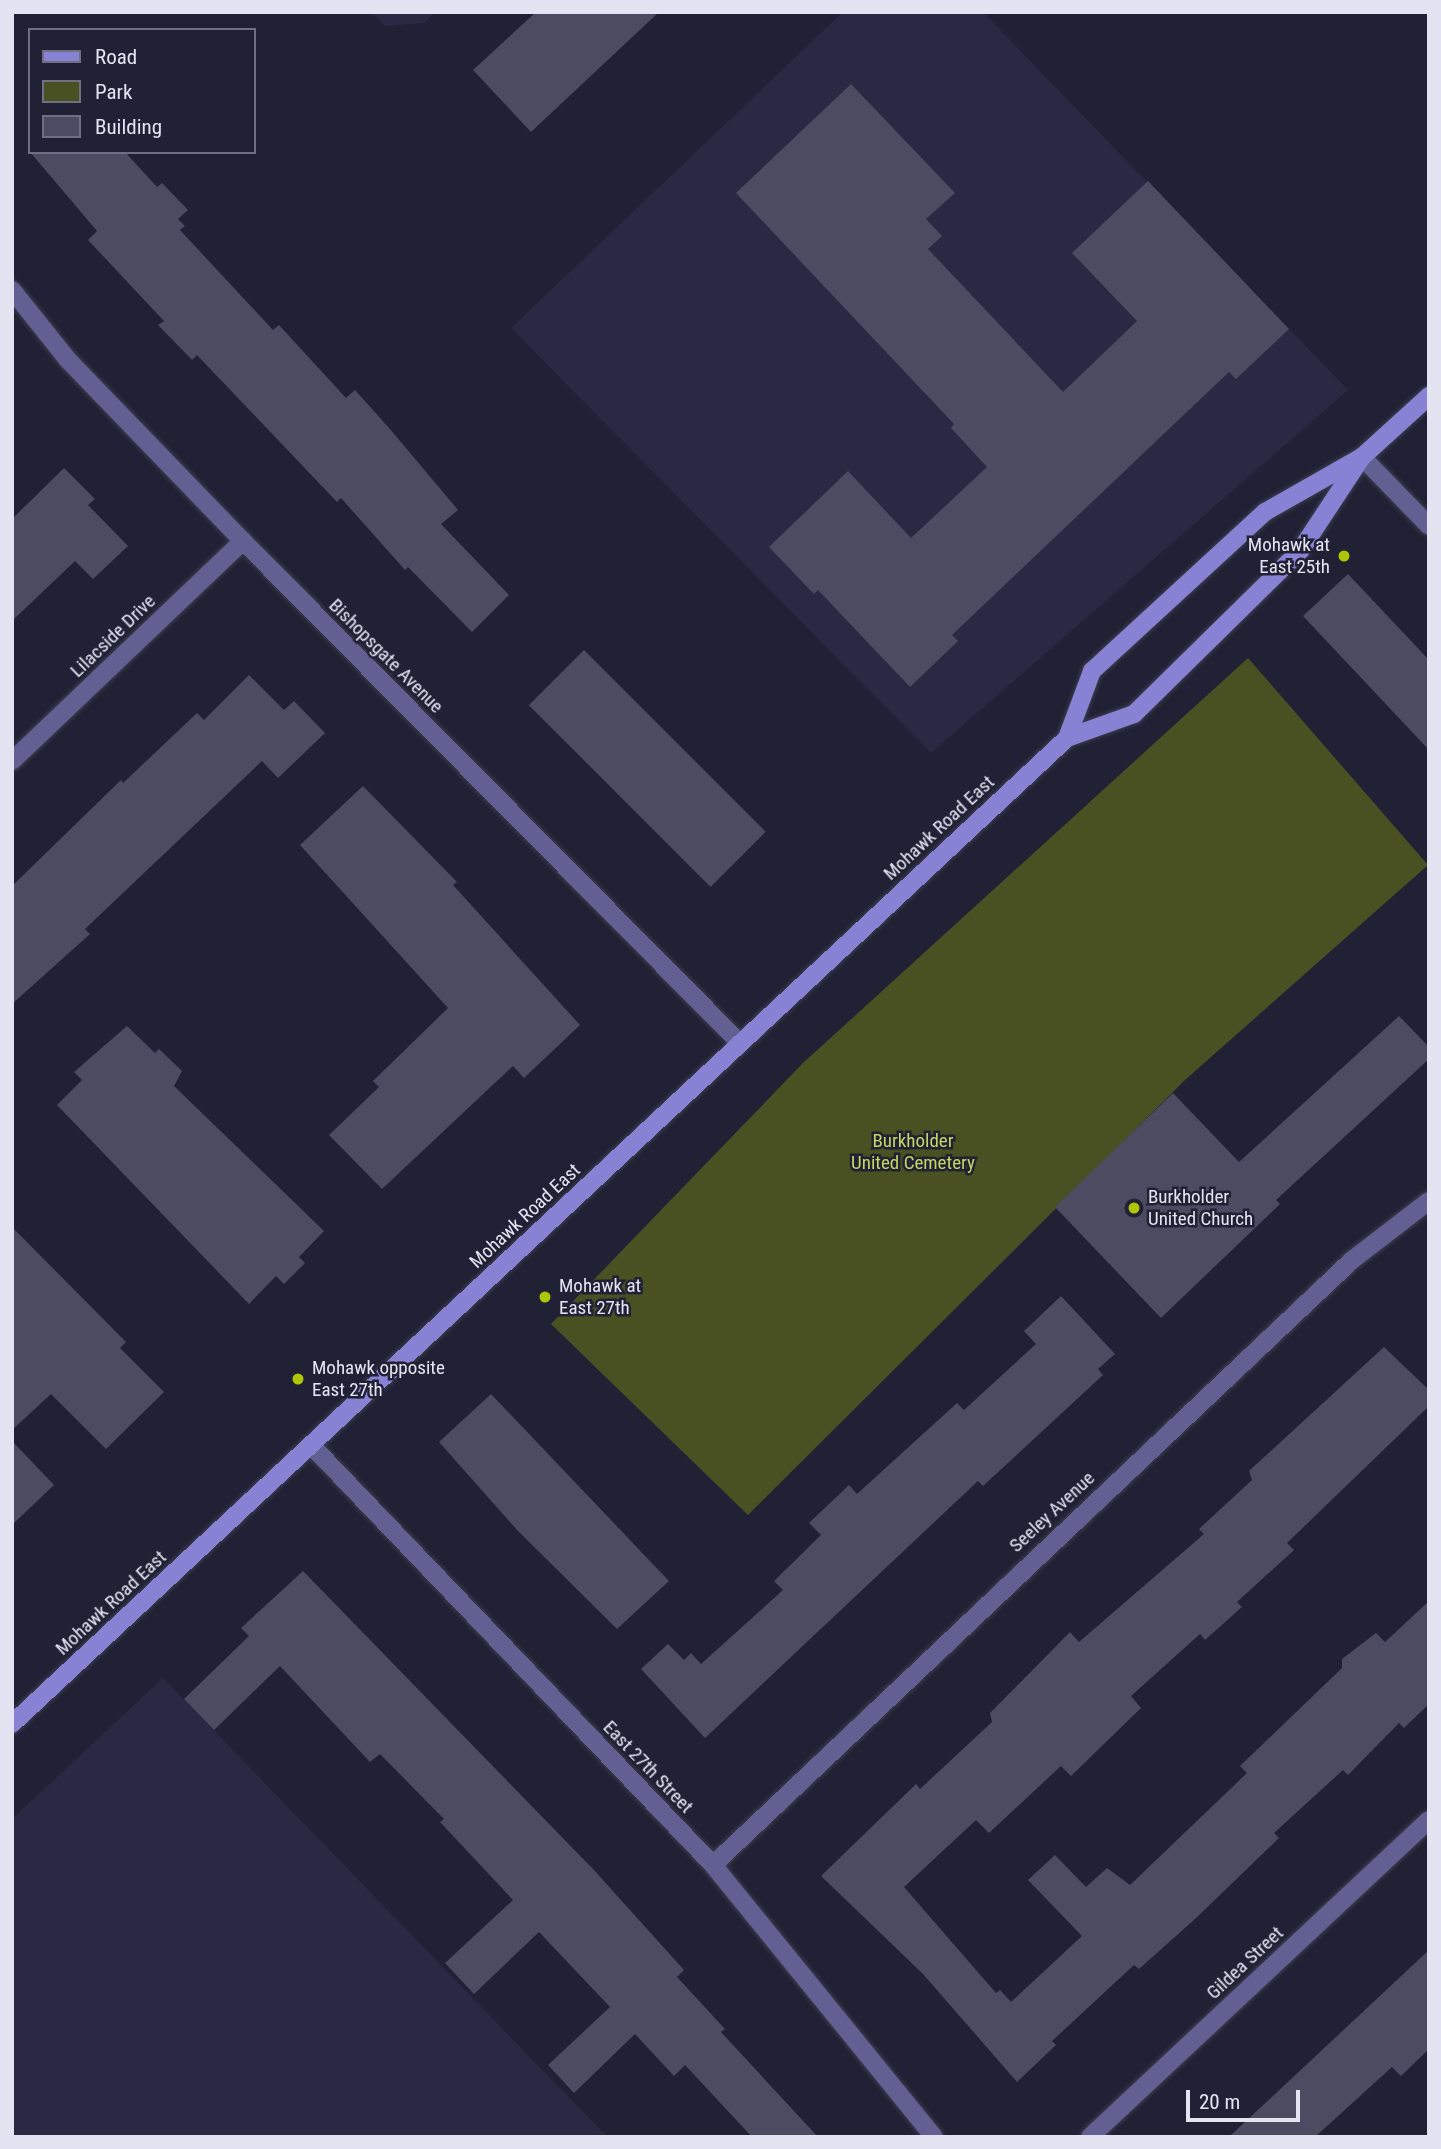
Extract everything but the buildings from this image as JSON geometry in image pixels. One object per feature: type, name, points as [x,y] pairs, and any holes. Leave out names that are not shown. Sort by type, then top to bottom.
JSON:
[{"type":"main road","name":"Mohawk Road East","points":[[1067,738],[1092,671],[1265,512],[1362,457],[1429,396]]},
{"type":"main road","name":"Mohawk Road East","points":[[12,1724],[1067,738],[1134,714],[1300,551],[1362,457]]},
{"type":"street","name":"Bishopsgate Avenue","points":[[12,290],[68,360],[243,541],[740,1042]]},
{"type":"street","points":[[1362,457],[1429,526]]},
{"type":"street","name":"Lilacside Drive","points":[[12,761],[243,541]]},
{"type":"street","name":"Seeley Avenue","points":[[713,1865],[1352,1261],[1429,1201]]},
{"type":"street","name":"East 27th Street","points":[[311,1445],[713,1865],[934,2137]]},
{"type":"street","name":"Gildea Street","points":[[1090,2137],[1429,1820]]},
{"type":"shaded area","points":[[371,12],[435,12],[424,23],[385,26]]},
{"type":"shaded area","points":[[843,12],[983,12],[1348,390],[931,753],[511,328]]},
{"type":"shaded area","points":[[163,1678],[608,2137],[12,2137],[12,1819]]},
{"type":"green space","name":"Burkholder United Cemetery","points":[[1248,658],[1428,865],[1185,1080],[748,1515],[551,1324],[803,1063]]},
{"type":"place","name":"Mohawk at East 25th","points":[[1344,556]]},
{"type":"place","name":"Burkholder United Church","points":[[1134,1208]]},
{"type":"place","name":"Mohawk at East 27th","points":[[545,1297]]},
{"type":"place","name":"Mohawk opposite East 27th","points":[[298,1379]]}]
